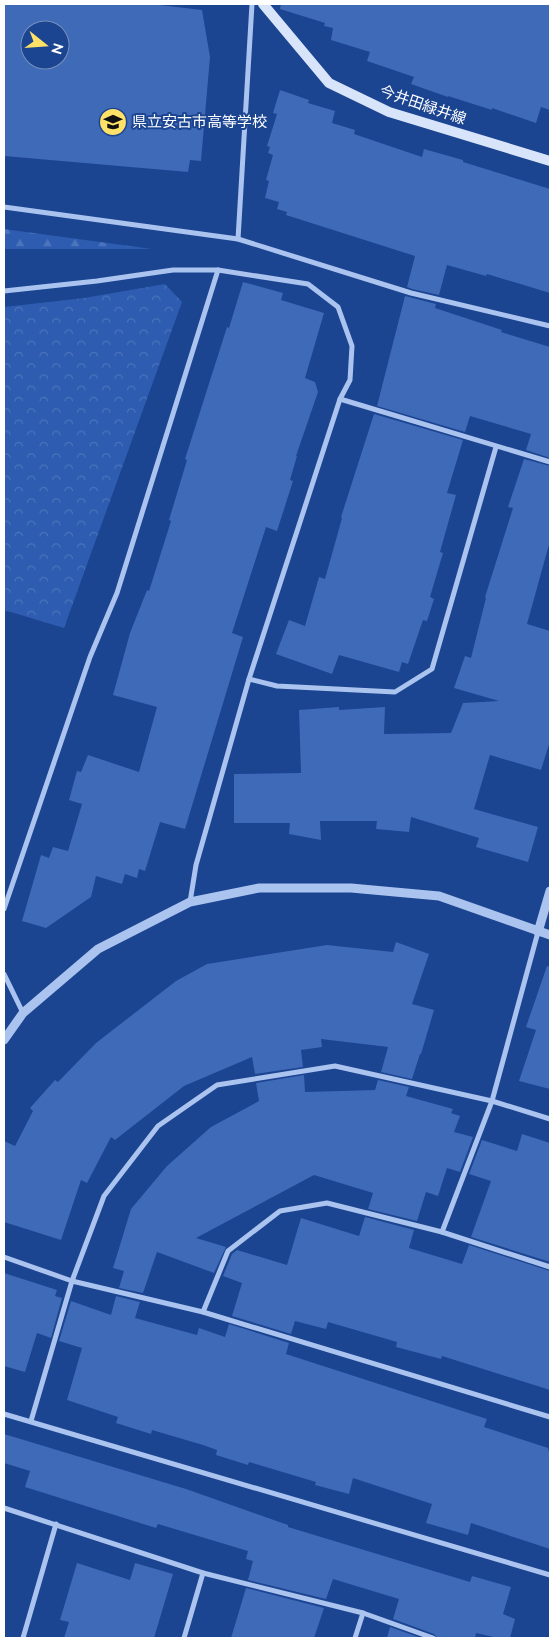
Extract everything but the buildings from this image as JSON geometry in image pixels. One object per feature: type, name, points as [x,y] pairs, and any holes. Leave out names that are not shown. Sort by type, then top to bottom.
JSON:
[{"type":"main road","name":"今井田緑井線","points":[[263,4],[329,83],[389,112],[550,162]]},
{"type":"street","points":[[238,239],[252,4]]},
{"type":"street","points":[[4,207],[238,239],[411,293],[550,326]]},
{"type":"street","points":[[4,291],[174,270],[218,270],[308,284],[338,307],[352,346],[350,380],[340,399],[248,679],[196,865],[190,902]]},
{"type":"street","points":[[4,908],[90,657],[117,593],[218,270]]},
{"type":"street","points":[[340,399],[550,462]]},
{"type":"street","points":[[248,679],[277,686],[395,692],[432,669],[496,446]]},
{"type":"street","points":[[4,1040],[23,1013],[98,949],[190,902],[259,888],[351,888],[439,896],[550,935]]},
{"type":"street","points":[[442,1232],[492,1101],[550,891]]},
{"type":"street","points":[[4,974],[23,1013]]},
{"type":"street","points":[[31,1421],[72,1281],[104,1196],[158,1126],[217,1085],[335,1066],[492,1101],[550,1119]]},
{"type":"street","points":[[203,1312],[228,1250],[280,1211],[327,1203],[442,1232],[550,1267]]},
{"type":"street","points":[[4,1258],[72,1281],[203,1312],[550,1417]]},
{"type":"street","points":[[4,1414],[550,1575]]},
{"type":"street","points":[[4,1508],[203,1573],[363,1612],[433,1638]]},
{"type":"street","points":[[23,1638],[56,1524]]},
{"type":"street","points":[[184,1638],[203,1573]]},
{"type":"street","points":[[355,1638],[363,1612]]},
{"type":"green space","points":[[4,229],[152,249],[4,249]]},
{"type":"green space","points":[[165,284],[182,302],[64,628],[4,610],[4,307],[84,298]]},
{"type":"place","name":"県立安古市高等学校","points":[[113,122]]}]
